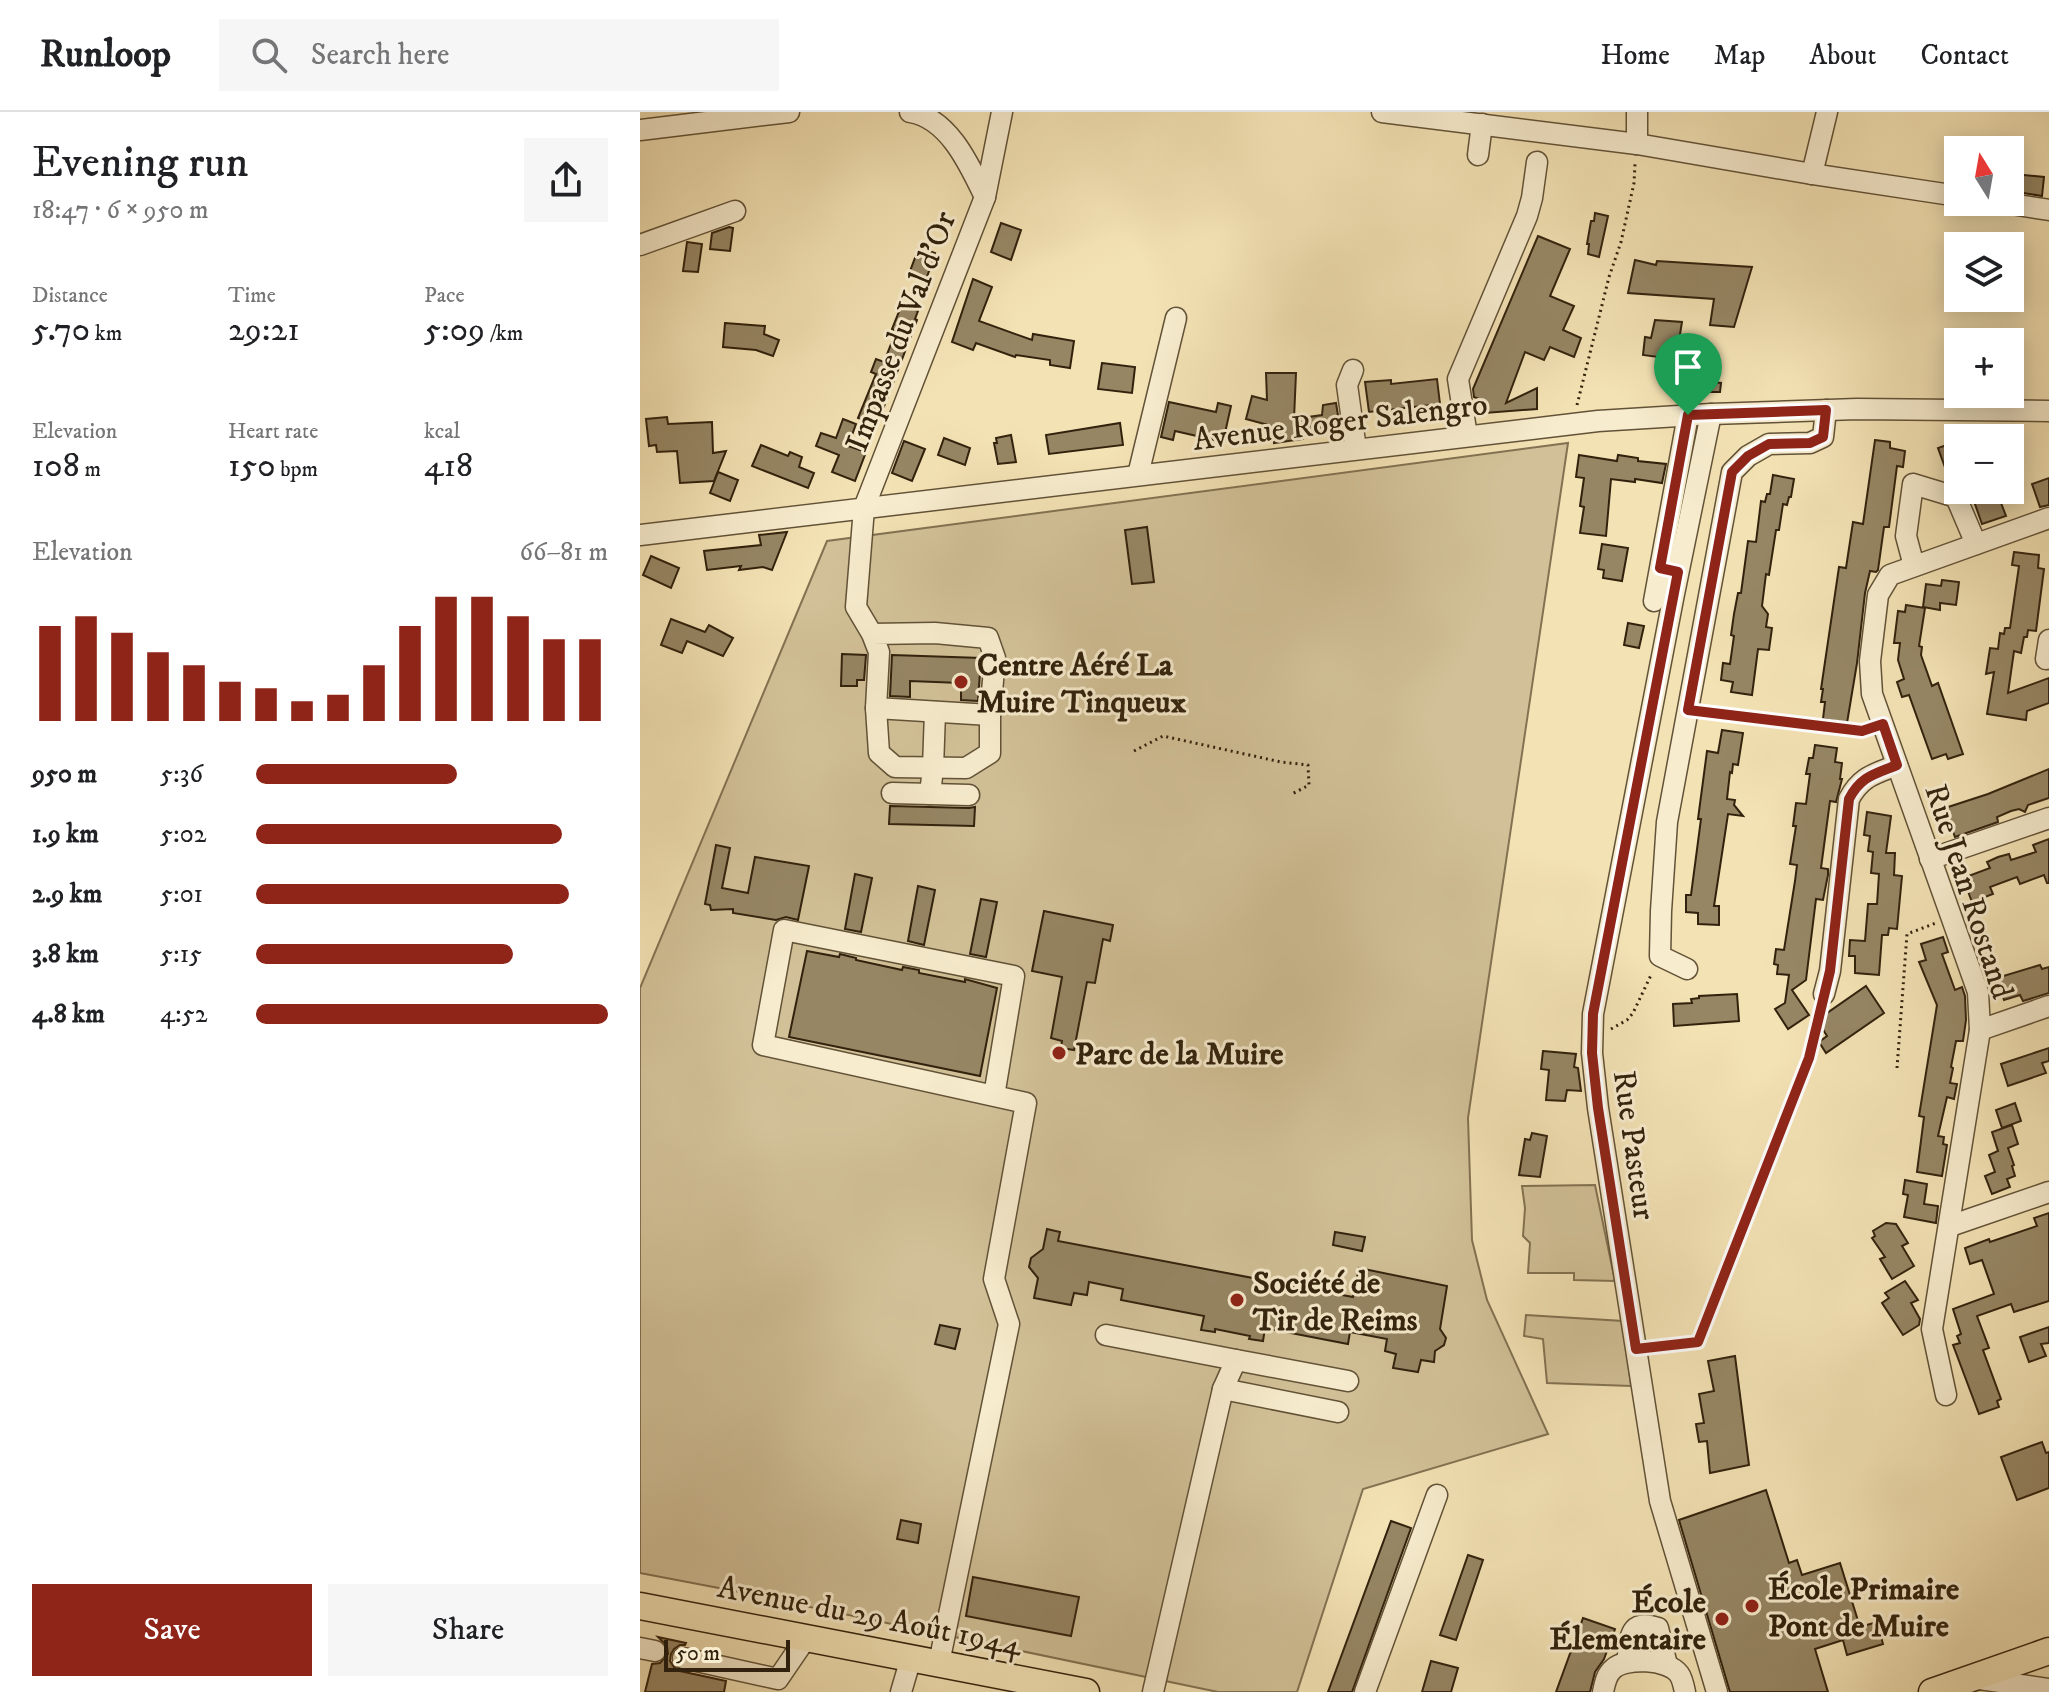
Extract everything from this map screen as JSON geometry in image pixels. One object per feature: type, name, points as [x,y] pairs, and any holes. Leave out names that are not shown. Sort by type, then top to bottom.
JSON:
[{"type":"main road","name":"Avenue du 29 Août 1944","points":[[640,1606],[1086,1692]]},
{"type":"main road","points":[[1932,1692],[2049,1651]]},
{"type":"street","points":[[640,130],[789,112]]},
{"type":"street","name":"Impasse du Val d'Or","points":[[910,112],[920,113],[946,132],[968,161],[985,197],[864,508],[856,607],[879,652],[876,708],[879,753],[895,767],[896,794],[930,794]]},
{"type":"street","points":[[985,197],[1002,112]]},
{"type":"street","points":[[1382,112],[1637,144],[1944,194]]},
{"type":"street","points":[[1637,112],[1637,144]]},
{"type":"street","points":[[1812,174],[1827,112]]},
{"type":"street","points":[[1478,155],[1482,124]]},
{"type":"street","points":[[1467,436],[1458,379],[1527,216],[1537,162]]},
{"type":"street","points":[[2024,206],[2049,210]]},
{"type":"street","points":[[640,245],[735,211]]},
{"type":"street","points":[[1138,475],[1176,318]]},
{"type":"street","points":[[1353,370],[1347,385],[1356,449]]},
{"type":"street","name":"Avenue Roger Salengro","points":[[640,535],[1572,424],[1688,415],[1857,409],[2049,410]]},
{"type":"street","points":[[1687,969],[1660,956],[1667,822],[1732,472],[1748,456],[1769,444],[1810,443],[1823,437],[1826,410]]},
{"type":"street","name":"Rue Pasteur","points":[[1654,601],[1669,570],[1711,414]]},
{"type":"street","name":"Rue Pasteur","points":[[1688,415],[1669,570],[1593,1014],[1592,1053],[1660,1501],[1717,1692]]},
{"type":"street","points":[[1914,566],[1906,536],[1913,484],[1956,497],[1976,544]]},
{"type":"street","name":"Rue Jean Rostand","points":[[1946,1395],[1932,1329],[1980,1030],[1978,992],[1872,694],[1870,661],[1878,595],[1890,575],[2049,518]]},
{"type":"street","points":[[872,634],[935,633],[988,638],[995,658],[990,753],[966,768],[895,767]]},
{"type":"street","points":[[876,708],[990,715]]},
{"type":"street","points":[[935,712],[930,794],[966,795],[966,768]]},
{"type":"street","name":"Rue Jean Rostand","points":[[1824,994],[1830,971],[1849,799],[1857,784],[1897,765]]},
{"type":"street","points":[[1930,859],[2049,818]]},
{"type":"street","points":[[939,1663],[1009,1324],[994,1279],[1026,1103],[994,1096],[763,1045],[784,930],[1014,976],[994,1096]]},
{"type":"street","points":[[1980,1030],[2049,1006]]},
{"type":"street","points":[[1950,1226],[2049,1192]]},
{"type":"street","points":[[1106,1335],[1348,1381]]},
{"type":"street","points":[[1153,1692],[1223,1389],[1236,1360]]},
{"type":"street","points":[[1223,1389],[1338,1412]]},
{"type":"street","points":[[1365,1692],[1437,1495]]},
{"type":"street","points":[[1627,1662],[1632,1632],[1637,1626],[1646,1624],[1658,1628],[1667,1665]]},
{"type":"street","points":[[683,1658],[778,1679],[806,1638]]},
{"type":"street","points":[[901,1692],[911,1658]]},
{"type":"street","points":[[1603,1692],[1607,1676],[1615,1667],[1627,1662],[1650,1662],[1667,1665],[1678,1673],[1685,1692]]},
{"type":"street","points":[[1972,1678],[2049,1689]]},
{"type":"path","points":[[1572,424],[1609,277],[1621,242],[1634,183],[1637,144]]},
{"type":"path","points":[[1688,710],[1862,731],[1883,724]]},
{"type":"path","points":[[1134,751],[1163,736],[1308,765],[1309,785],[1292,794]]},
{"type":"path","points":[[1897,1068],[1907,934],[1951,917]]},
{"type":"path","points":[[1593,1037],[1627,1020],[1633,1013],[1660,956]]},
{"type":"path","points":[[1636,1349],[1698,1342],[1809,1058],[1824,994]]},
{"type":"shaded area","name":"Parc de la Muire","points":[[1568,443],[1468,1118],[1472,1240],[1487,1300],[1548,1434],[1363,1489],[1297,1692],[1218,1692],[640,1573],[640,988],[827,541]]},
{"type":"shaded area","points":[[1595,1185],[1615,1281],[1574,1280],[1574,1273],[1528,1273],[1530,1243],[1523,1236],[1525,1208],[1522,1186]]},
{"type":"shaded area","points":[[1526,1315],[1623,1321],[1631,1386],[1547,1383],[1543,1339],[1524,1336]]},
{"type":"building","points":[[2024,175],[2044,177],[2042,196],[2024,193]]},
{"type":"building","points":[[1595,213],[1608,216],[1599,257],[1588,254],[1587,244]]},
{"type":"building","points":[[1001,223],[1021,230],[1011,260],[991,252]]},
{"type":"building","points":[[733,228],[730,251],[710,249],[712,233]]},
{"type":"building","points":[[1538,236],[1570,249],[1550,296],[1574,306],[1563,330],[1581,338],[1574,357],[1550,347],[1544,360],[1525,352],[1506,403],[1537,388],[1537,409],[1485,413],[1484,401],[1474,397],[1473,389]]},
{"type":"building","points":[[687,242],[702,244],[698,272],[683,271]]},
{"type":"building","points":[[919,247],[935,253],[926,280],[909,274]]},
{"type":"building","points":[[1635,260],[1656,265],[1657,261],[1752,267],[1734,327],[1710,325],[1714,299],[1628,293]]},
{"type":"building","points":[[973,279],[992,287],[979,321],[1032,340],[1033,334],[1074,341],[1070,368],[1050,365],[1050,360],[1015,357],[976,343],[973,350],[952,342]]},
{"type":"building","points":[[902,304],[918,311],[917,320],[877,425],[858,418],[876,374],[871,372],[876,359],[884,362]]},
{"type":"building","points":[[1655,320],[1682,322],[1676,359],[1698,361],[1695,380],[1721,383],[1720,392],[1671,392],[1674,372],[1664,370],[1666,358],[1643,355],[1645,337],[1651,338]]},
{"type":"building","points":[[725,323],[765,326],[764,334],[779,340],[773,356],[756,350],[723,347]]},
{"type":"building","points":[[1102,363],[1135,367],[1132,393],[1098,389]]},
{"type":"building","points":[[1266,373],[1296,373],[1294,419],[1322,415],[1323,405],[1336,403],[1340,428],[1302,434],[1303,439],[1274,443],[1272,426],[1246,419],[1252,396],[1267,400]]},
{"type":"building","points":[[1437,379],[1440,404],[1369,412],[1365,382],[1391,380],[1391,384]]},
{"type":"building","points":[[1169,402],[1216,412],[1218,403],[1231,406],[1223,442],[1175,431],[1173,440],[1161,437]]},
{"type":"building","points":[[667,417],[668,424],[712,422],[713,453],[726,451],[714,481],[680,483],[677,451],[657,452],[656,445],[649,446],[646,419]]},
{"type":"building","points":[[843,419],[856,424],[848,446],[866,452],[855,481],[832,472],[839,455],[816,446],[821,433],[836,438]]},
{"type":"building","points":[[1120,423],[1123,445],[1049,454],[1046,435]]},
{"type":"building","points":[[1011,435],[1016,462],[998,464],[996,438]]},
{"type":"building","points":[[944,438],[970,448],[965,465],[938,455]]},
{"type":"building","points":[[1875,440],[1890,442],[1890,448],[1905,451],[1903,467],[1897,466],[1889,527],[1884,527],[1878,570],[1870,571],[1865,593],[1847,723],[1823,719],[1825,702],[1821,702],[1821,689],[1839,567],[1846,568],[1853,522],[1863,524]]},
{"type":"building","points":[[904,441],[925,449],[912,481],[892,473]]},
{"type":"building","points":[[761,445],[788,456],[790,452],[802,457],[799,467],[814,473],[808,488],[752,466]]},
{"type":"building","points":[[1944,446],[1944,464],[1938,448]]},
{"type":"building","points":[[1579,455],[1617,461],[1618,455],[1666,464],[1662,483],[1611,479],[1606,536],[1580,533],[1584,478],[1576,477]]},
{"type":"building","points":[[718,472],[738,480],[730,501],[710,493]]},
{"type":"building","points":[[1773,475],[1794,479],[1791,497],[1787,505],[1783,504],[1769,575],[1766,574],[1762,606],[1768,614],[1766,627],[1772,628],[1769,650],[1758,649],[1752,695],[1731,692],[1733,682],[1721,680],[1723,663],[1730,664],[1734,614],[1738,593],[1741,593],[1748,541],[1756,542],[1761,501],[1765,502],[1767,494],[1770,494]]},
{"type":"building","points":[[2049,478],[2049,505],[2040,507],[2032,484]]},
{"type":"building","points":[[1975,504],[2001,504],[2006,516],[1982,524]]},
{"type":"building","points":[[1147,527],[1154,582],[1132,584],[1125,530]]},
{"type":"building","points":[[787,532],[772,570],[763,567],[739,570],[741,566],[707,570],[704,551],[761,545],[759,535]]},
{"type":"building","points":[[1602,544],[1628,548],[1622,581],[1603,578],[1604,570],[1598,569]]},
{"type":"building","points":[[2014,552],[2039,555],[2038,568],[2044,569],[2036,631],[2028,630],[2021,653],[2014,651],[2008,693],[2049,678],[2049,703],[2027,711],[2026,720],[1987,714],[1994,672],[1986,674],[1990,648],[1998,649],[2000,633],[2004,634],[2005,628],[2010,628],[2019,566],[2012,565]]},
{"type":"building","points":[[651,556],[679,568],[671,588],[643,575]]},
{"type":"building","points":[[1942,580],[1959,582],[1956,605],[1940,603],[1940,610],[1923,607],[1926,584],[1941,586]]},
{"type":"building","points":[[1906,605],[1925,608],[1919,646],[1922,647],[1921,655],[1932,686],[1938,683],[1963,754],[1948,759],[1946,754],[1932,759],[1909,695],[1902,697],[1897,682],[1904,679],[1898,660],[1900,643],[1894,643],[1898,611],[1905,612]]},
{"type":"building","points":[[671,619],[705,632],[709,625],[733,638],[723,656],[687,641],[682,653],[661,645]]},
{"type":"building","points":[[1628,623],[1644,626],[1639,648],[1624,645]]},
{"type":"building","points":[[842,654],[866,655],[864,680],[857,680],[857,686],[841,686]]},
{"type":"building","name":"Centre Aéré La Muire Tinqueux","points":[[892,655],[981,658],[978,701],[961,700],[961,683],[910,681],[910,697],[890,696]]},
{"type":"building","points":[[1722,730],[1743,733],[1738,765],[1733,764],[1730,772],[1727,799],[1735,800],[1734,805],[1743,816],[1728,814],[1714,906],[1719,906],[1719,925],[1698,924],[1698,913],[1686,912],[1686,895],[1691,895],[1707,751],[1718,753]]},
{"type":"building","points":[[1815,745],[1837,748],[1835,762],[1842,763],[1842,779],[1836,802],[1830,801],[1821,868],[1828,869],[1828,875],[1823,900],[1816,899],[1806,980],[1792,990],[1809,1015],[1788,1029],[1775,1009],[1785,1003],[1789,975],[1777,974],[1778,965],[1774,964],[1776,949],[1784,950],[1795,881],[1797,865],[1790,864],[1796,803],[1806,804],[1810,774],[1806,774]]},
{"type":"building","points":[[2049,769],[2049,798],[2028,805],[2025,812],[2019,809],[2011,811],[1997,817],[1998,822],[1955,837],[1950,824],[1944,826],[1939,810]]},
{"type":"building","points":[[890,806],[975,807],[974,826],[889,824]]},
{"type":"building","points":[[1867,812],[1891,816],[1886,853],[1895,853],[1894,875],[1902,876],[1897,929],[1889,928],[1888,935],[1882,935],[1879,975],[1855,973],[1855,956],[1849,956],[1850,940],[1865,941],[1868,904],[1877,904],[1879,874],[1871,873],[1873,852],[1868,851],[1870,836],[1864,835]]},
{"type":"building","points":[[2049,839],[2049,883],[2044,875],[2020,884],[2017,877],[1990,887],[1993,894],[1972,902],[1963,878],[1990,868],[1987,862],[1998,857],[2009,854],[2011,860],[2036,852],[2033,845]]},
{"type":"building","points":[[716,845],[730,848],[722,888],[748,893],[755,857],[809,866],[798,920],[733,913],[733,909],[711,910],[710,905],[705,904]]},
{"type":"building","points":[[855,874],[872,878],[861,932],[845,929]]},
{"type":"building","points":[[918,886],[935,890],[924,945],[908,941]]},
{"type":"building","points":[[981,899],[997,902],[986,957],[970,954]]},
{"type":"building","points":[[1044,911],[1113,925],[1110,941],[1103,939],[1095,983],[1087,982],[1074,1050],[1061,1048],[1062,1041],[1051,1038],[1062,977],[1032,971]]},
{"type":"building","points":[[1943,937],[1948,952],[1942,954],[1955,990],[1962,987],[1966,1020],[1963,1041],[1956,1041],[1951,1067],[1950,1083],[1957,1084],[1954,1099],[1947,1097],[1938,1136],[1944,1137],[1943,1144],[1947,1145],[1942,1176],[1917,1172],[1924,1117],[1919,1116],[1937,1005],[1919,962],[1926,960],[1921,944]]},
{"type":"building","points":[[807,951],[839,957],[840,954],[902,970],[903,967],[919,970],[919,973],[965,982],[965,979],[997,988],[980,1076],[789,1037]]},
{"type":"building","points":[[2040,965],[2042,969],[2049,967],[2049,993],[2023,1001],[2020,995],[2004,1000],[1997,978]]},
{"type":"building","points":[[1866,986],[1884,1013],[1826,1053],[1819,1042],[1827,1036],[1817,1020]]},
{"type":"building","points":[[1737,994],[1739,1021],[1674,1026],[1673,1004],[1692,1003],[1691,999],[1699,996]]},
{"type":"building","points":[[2049,1048],[2049,1061],[2042,1063],[2046,1073],[2008,1086],[2001,1064]]},
{"type":"building","points":[[1543,1051],[1576,1054],[1574,1067],[1578,1068],[1581,1091],[1567,1090],[1565,1101],[1546,1100],[1549,1070],[1541,1069]]},
{"type":"building","points":[[2015,1103],[2021,1121],[2002,1128],[1996,1110]]},
{"type":"building","points":[[2012,1125],[2018,1144],[2008,1148],[2015,1176],[2007,1179],[2010,1187],[1992,1194],[1985,1176],[1995,1172],[1989,1155],[1998,1151],[1992,1132]]},
{"type":"building","points":[[1532,1133],[1547,1136],[1540,1177],[1519,1175],[1525,1139],[1530,1140]]},
{"type":"building","points":[[1905,1180],[1927,1184],[1924,1204],[1938,1206],[1936,1223],[1904,1217],[1908,1195],[1903,1194]]},
{"type":"building","points":[[2049,1213],[2049,1301],[2014,1312],[2011,1304],[1977,1316],[1989,1348],[1983,1350],[2001,1399],[1997,1401],[1999,1407],[1979,1414],[1953,1345],[1960,1343],[1957,1336],[1961,1334],[1953,1309],[1994,1294],[1982,1260],[1970,1264],[1965,1248],[2037,1226],[2034,1218]]},
{"type":"building","points":[[1886,1223],[1896,1224],[1908,1243],[1902,1246],[1914,1266],[1892,1279],[1880,1259],[1885,1257],[1872,1238],[1875,1236],[1873,1231]]},
{"type":"building","name":"Société de Tir de Reims","points":[[1047,1229],[1060,1232],[1058,1241],[1353,1297],[1359,1268],[1447,1286],[1440,1329],[1446,1338],[1444,1345],[1435,1351],[1434,1362],[1421,1360],[1418,1372],[1393,1368],[1396,1354],[1385,1351],[1387,1339],[1350,1332],[1348,1344],[1265,1328],[1263,1341],[1215,1329],[1215,1332],[1201,1330],[1204,1316],[1121,1300],[1123,1289],[1089,1282],[1087,1295],[1074,1293],[1071,1305],[1034,1298],[1038,1278],[1029,1267],[1031,1258],[1043,1249]]},
{"type":"building","points":[[1335,1232],[1365,1237],[1362,1251],[1333,1245]]},
{"type":"building","points":[[1905,1281],[1918,1300],[1911,1303],[1920,1319],[1919,1325],[1903,1335],[1882,1303],[1889,1298],[1885,1293]]},
{"type":"building","points":[[940,1325],[960,1329],[955,1349],[935,1344]]},
{"type":"building","points":[[2049,1327],[2049,1343],[2041,1344],[2046,1356],[2029,1362],[2020,1337]]},
{"type":"building","points":[[1735,1356],[1749,1465],[1710,1473],[1707,1441],[1699,1442],[1696,1424],[1704,1423],[1699,1394],[1714,1391],[1708,1361]]},
{"type":"building","points":[[2042,1442],[2046,1453],[2049,1452],[2049,1488],[2017,1500],[2001,1457]]},
{"type":"building","name":"École Primaire Pont de Muire","points":[[1766,1490],[1789,1563],[1797,1560],[1802,1575],[1840,1563],[1860,1627],[1877,1622],[1883,1644],[1847,1655],[1843,1640],[1815,1649],[1828,1692],[1730,1692],[1679,1520]]},
{"type":"building","points":[[901,1520],[921,1524],[918,1543],[897,1539]]},
{"type":"building","points":[[1391,1521],[1411,1528],[1352,1692],[1328,1692]]},
{"type":"building","points":[[1468,1555],[1483,1560],[1456,1640],[1440,1635]]},
{"type":"building","points":[[973,1577],[1079,1597],[1071,1636],[966,1616]]},
{"type":"building","points":[[1583,1618],[1615,1629],[1604,1659],[1595,1672],[1590,1692],[1556,1692]]},
{"type":"building","points":[[658,1637],[686,1643],[671,1654],[670,1661],[674,1667],[726,1681],[724,1692],[645,1692],[652,1664],[660,1663],[668,1654],[667,1646]]},
{"type":"building","points":[[1431,1661],[1458,1668],[1451,1692],[1422,1692]]},
{"type":"place","name":"Centre Aéré La Muire Tinqueux","points":[[961,682]]},
{"type":"place","name":"Parc de la Muire","points":[[1059,1053]]},
{"type":"place","name":"Société de Tir de Reims","points":[[1237,1300]]},
{"type":"place","name":"École Primaire Pont de Muire","points":[[1752,1606]]},
{"type":"place","name":"École Élementaire","points":[[1722,1619]]},
{"type":"route","points":[[1826,410],[1823,437],[1810,443],[1769,444],[1748,456],[1732,472],[1688,710],[1862,731],[1883,724],[1897,765],[1857,784],[1849,799],[1830,971],[1809,1058],[1698,1342],[1636,1349],[1598,1108],[1592,1053],[1593,1014],[1678,572],[1660,568],[1688,415],[1826,410]]}]
